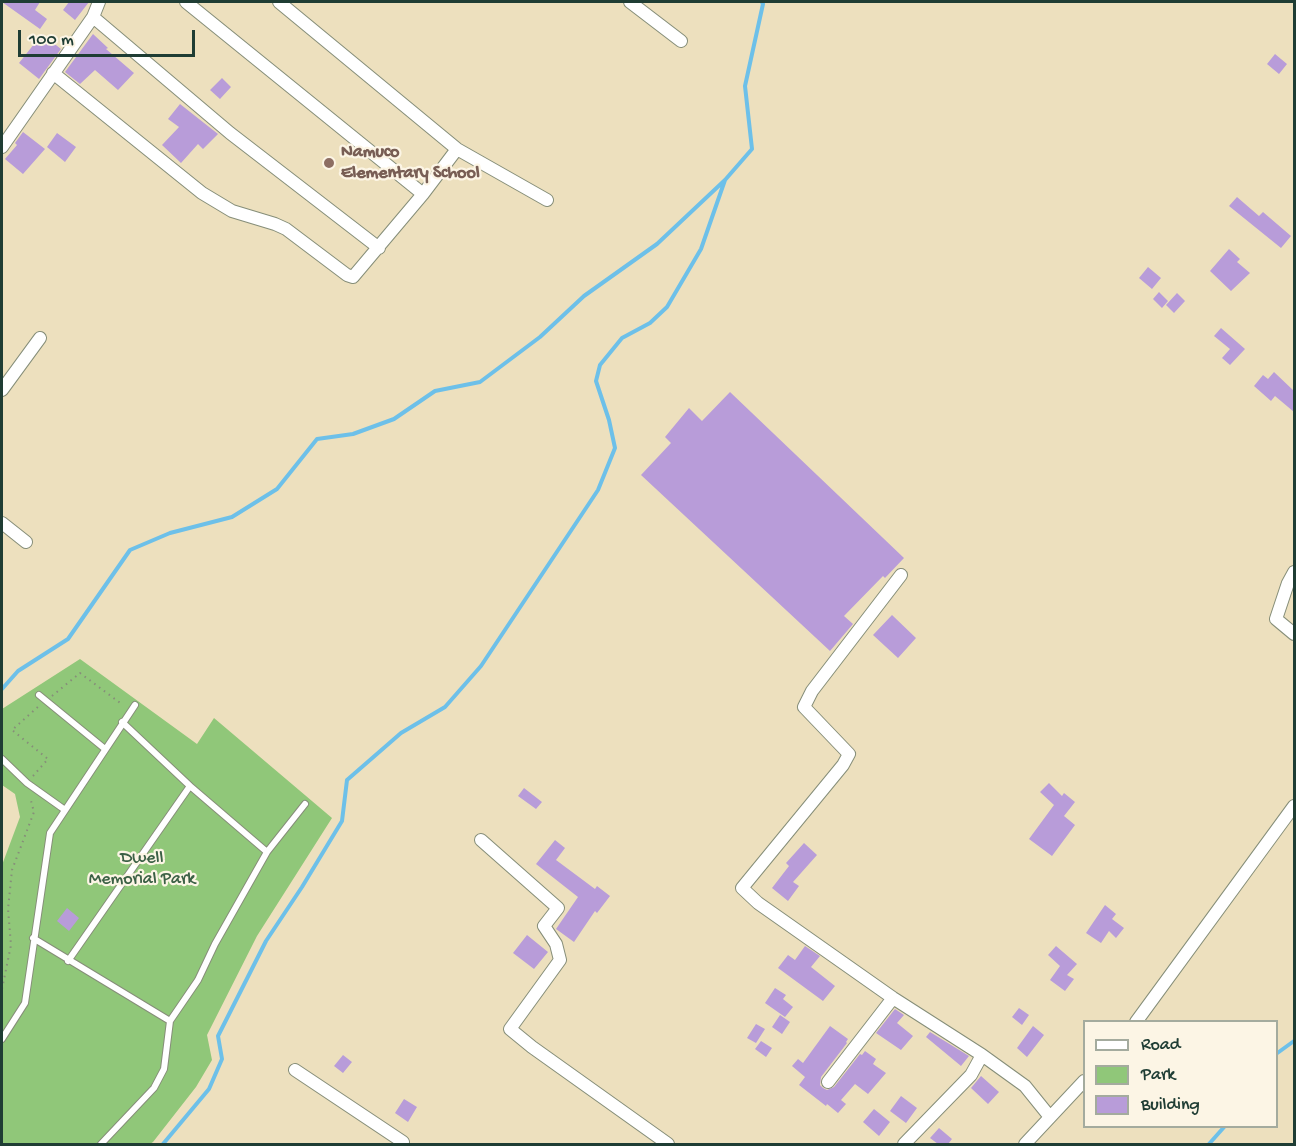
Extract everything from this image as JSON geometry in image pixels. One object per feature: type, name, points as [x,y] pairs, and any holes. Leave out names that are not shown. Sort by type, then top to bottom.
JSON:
[{"type":"street","points":[[2,147],[93,16],[99,2]]},
{"type":"street","points":[[186,2],[423,194]]},
{"type":"street","points":[[279,2],[457,149],[547,200]]},
{"type":"street","points":[[630,2],[681,41]]},
{"type":"street","points":[[93,16],[230,133],[379,248]]},
{"type":"street","points":[[53,73],[210,198],[232,211],[286,229],[347,275],[353,277],[423,194],[457,149]]},
{"type":"street","points":[[2,390],[40,338]]},
{"type":"street","points":[[2,523],[26,542]]},
{"type":"street","points":[[1294,572],[1276,619],[1294,634]]},
{"type":"street","points":[[901,575],[812,691],[804,707],[849,754],[843,765],[742,888],[758,903],[893,998],[982,1055],[1025,1086],[1050,1117]]},
{"type":"street","points":[[1137,1020],[1294,806]]},
{"type":"street","points":[[481,840],[558,908],[544,926],[556,944],[560,960],[510,1029],[531,1047],[668,1144]]},
{"type":"street","points":[[828,1082],[893,998]]},
{"type":"street","points":[[904,1144],[971,1075],[982,1055]]},
{"type":"street","points":[[295,1070],[403,1142],[401,1144]]},
{"type":"street","points":[[1025,1144],[1083,1083]]},
{"type":"lane","points":[[39,695],[105,749]]},
{"type":"lane","points":[[2,1039],[25,1003],[50,833],[135,705]]},
{"type":"lane","points":[[122,722],[190,786],[267,852]]},
{"type":"lane","points":[[2,759],[27,783],[65,810]]},
{"type":"lane","points":[[68,961],[190,786]]},
{"type":"lane","points":[[101,1144],[154,1088],[164,1069],[170,1021],[198,980],[215,944],[267,852],[305,804]]},
{"type":"lane","points":[[33,938],[170,1021]]},
{"type":"green space","name":"Dwell Memorial Park","points":[[80,659],[197,744],[214,718],[332,818],[257,936],[207,1035],[212,1060],[196,1087],[153,1142],[150,1144],[2,1144],[2,865],[20,817],[15,794],[2,785],[2,709]]},
{"type":"building","points":[[2,2],[40,2],[35,10],[47,19],[40,29]]},
{"type":"building","points":[[69,2],[89,2],[75,20],[63,10]]},
{"type":"building","points":[[42,34],[61,49],[39,79],[19,63]]},
{"type":"building","points":[[93,34],[108,48],[106,49],[134,73],[118,90],[95,70],[80,84],[65,72]]},
{"type":"building","points":[[1275,54],[1287,64],[1279,74],[1267,64]]},
{"type":"building","points":[[222,78],[231,87],[220,99],[210,90]]},
{"type":"building","points":[[180,104],[218,134],[203,149],[198,144],[181,163],[162,145],[179,127],[168,119]]},
{"type":"building","points":[[23,132],[45,149],[23,174],[5,159],[17,145],[15,143]]},
{"type":"building","points":[[57,133],[76,147],[65,162],[47,147]]},
{"type":"building","points":[[1237,197],[1259,216],[1263,212],[1291,236],[1281,248],[1229,206]]},
{"type":"building","points":[[1229,249],[1240,259],[1237,262],[1250,273],[1231,291],[1210,271]]},
{"type":"building","points":[[1148,267],[1161,278],[1152,289],[1139,278]]},
{"type":"building","points":[[1159,292],[1168,301],[1162,308],[1153,299]]},
{"type":"building","points":[[1177,293],[1185,301],[1174,313],[1166,305]]},
{"type":"building","points":[[1221,328],[1245,349],[1230,365],[1222,358],[1230,349],[1214,336]]},
{"type":"building","points":[[1274,372],[1294,391],[1294,412],[1275,396],[1271,401],[1254,386],[1263,375],[1268,379]]},
{"type":"building","points":[[730,392],[904,558],[844,616],[853,624],[830,651],[641,475],[671,443],[665,437],[689,408],[702,421]]},
{"type":"building","points":[[892,615],[916,638],[898,658],[873,635]]},
{"type":"building","points":[[1049,783],[1062,796],[1064,793],[1075,802],[1064,816],[1075,825],[1052,856],[1029,839],[1054,805],[1040,792]]},
{"type":"building","points":[[524,788],[542,802],[536,809],[518,796]]},
{"type":"building","points":[[555,840],[565,848],[556,860],[595,889],[597,886],[610,896],[597,913],[595,911],[574,942],[556,929],[578,897],[536,864]]},
{"type":"building","points":[[804,843],[817,855],[793,882],[799,886],[788,901],[772,888],[789,866],[786,863]]},
{"type":"building","points":[[1105,905],[1116,914],[1112,919],[1124,928],[1116,938],[1109,931],[1101,943],[1086,933]]},
{"type":"building","points":[[67,908],[79,918],[69,931],[57,921]]},
{"type":"building","points":[[527,935],[548,952],[534,969],[513,953]]},
{"type":"building","points":[[805,946],[820,956],[811,967],[835,986],[823,1001],[778,968],[788,955],[795,960]]},
{"type":"building","points":[[1056,946],[1077,964],[1067,975],[1074,979],[1065,991],[1050,980],[1060,966],[1048,955]]},
{"type":"building","points":[[775,988],[786,995],[783,999],[793,1007],[785,1017],[765,1003]]},
{"type":"building","points":[[1019,1008],[1029,1015],[1022,1025],[1012,1017]]},
{"type":"building","points":[[895,1009],[904,1015],[897,1023],[913,1036],[901,1050],[876,1033]]},
{"type":"building","points":[[780,1015],[790,1022],[782,1034],[772,1027]]},
{"type":"building","points":[[756,1024],[765,1029],[756,1043],[747,1038]]},
{"type":"building","points":[[830,1026],[848,1039],[821,1077],[820,1085],[823,1088],[827,1090],[834,1087],[860,1054],[862,1055],[865,1051],[876,1059],[873,1064],[886,1073],[868,1094],[855,1084],[841,1100],[846,1104],[838,1113],[799,1085],[805,1077],[792,1066],[798,1059],[803,1063]]},
{"type":"building","points":[[1033,1026],[1044,1035],[1027,1057],[1017,1048]]},
{"type":"building","points":[[930,1032],[969,1056],[961,1066],[926,1037]]},
{"type":"building","points":[[761,1041],[772,1048],[766,1057],[755,1049]]},
{"type":"building","points":[[343,1055],[352,1062],[343,1073],[334,1066]]},
{"type":"building","points":[[981,1076],[999,1092],[988,1104],[971,1088]]},
{"type":"building","points":[[901,1096],[917,1108],[906,1123],[890,1111]]},
{"type":"building","points":[[404,1099],[417,1107],[408,1122],[395,1113]]},
{"type":"building","points":[[874,1109],[890,1122],[879,1136],[863,1122]]},
{"type":"building","points":[[939,1128],[952,1139],[948,1144],[938,1144],[930,1138]]},
{"type":"waterway","points":[[2,689],[18,671],[68,639],[130,550],[170,533],[232,517],[277,489],[317,439],[353,434],[394,419],[435,391],[480,382],[540,337],[584,296],[657,244],[725,180],[752,149],[745,86],[762,2]]},
{"type":"waterway","points":[[163,1144],[209,1089],[222,1059],[218,1036],[266,941],[342,821],[347,780],[401,733],[445,707],[481,666],[598,490],[615,448],[609,420],[596,381],[600,365],[622,338],[650,323],[667,307],[701,249],[725,180]]},
{"type":"waterway","points":[[1278,1053],[1294,1041]]},
{"type":"waterway","points":[[1209,1144],[1223,1128]]},
{"type":"place","name":"Namuco Elementary School","points":[[329,163]]}]
